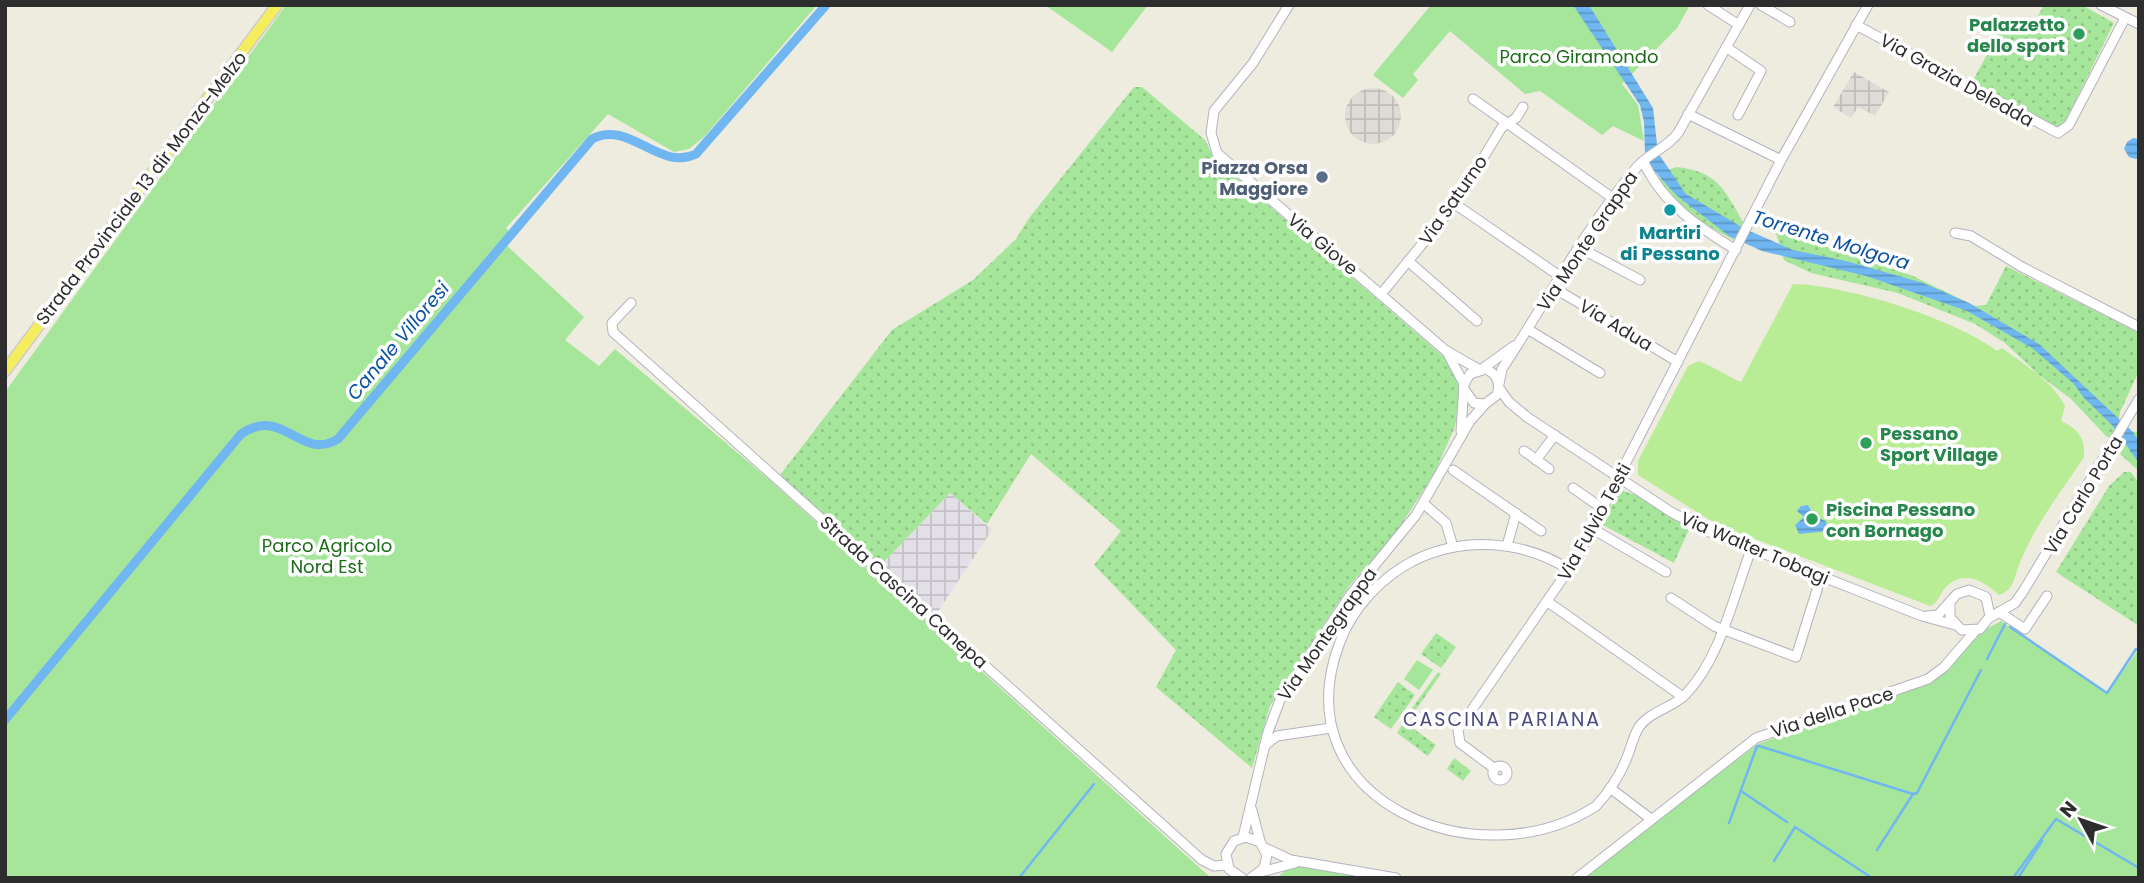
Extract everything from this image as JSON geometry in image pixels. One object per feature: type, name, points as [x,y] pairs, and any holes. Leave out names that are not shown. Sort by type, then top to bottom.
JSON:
[{"type":"main road","name":"Strada Provinciale 13 dir Monza-Melzo","points":[[5,372],[277,5]]},
{"type":"street","name":"Via Giove","points":[[1289,5],[1252,63],[1215,108],[1211,133],[1214,147],[1223,160],[1382,293],[1445,350],[1458,367],[1464,386]]},
{"type":"street","points":[[1708,5],[1739,25]]},
{"type":"street","name":"Via Monte Grappa","points":[[1499,386],[1503,369],[1614,199],[1643,161],[1674,138],[1750,5]]},
{"type":"street","points":[[1761,5],[1790,22]]},
{"type":"street","name":"Via Fulvio Testi","points":[[1495,769],[1459,742],[1458,730],[1570,570],[1738,248],[1780,160],[1868,5]]},
{"type":"street","points":[[2101,5],[2139,24]]},
{"type":"street","name":"Via Grazia Deledda","points":[[1856,25],[2058,133],[2069,125],[2125,18]]},
{"type":"street","points":[[1726,47],[1761,71],[1738,115]]},
{"type":"street","points":[[1473,99],[1504,124],[1614,199]]},
{"type":"street","name":"Via Saturno","points":[[1382,293],[1455,204],[1504,124],[1516,118],[1523,107]]},
{"type":"street","points":[[1688,114],[1780,160]]},
{"type":"street","points":[[1643,161],[1653,183],[1691,222],[1738,248]]},
{"type":"street","points":[[1455,204],[1561,277]]},
{"type":"street","points":[[1955,233],[1971,236],[2022,267],[2139,327]]},
{"type":"street","points":[[1580,248],[1640,280]]},
{"type":"street","points":[[1408,261],[1477,321]]},
{"type":"street","name":"Via Adua","points":[[1555,288],[1678,362]]},
{"type":"street","name":"Strada Cascina Canepa","points":[[631,303],[612,323],[613,332],[1202,860],[1242,878]]},
{"type":"street","points":[[1526,334],[1600,373]]},
{"type":"street","name":"Via Monte Grappa","points":[[1480,369],[1526,334]]},
{"type":"street","name":"Via Giove","points":[[1445,350],[1480,369]]},
{"type":"street","points":[[1480,369],[1495,375],[1499,386],[1488,403],[1474,403],[1464,386],[1470,374],[1480,369]]},
{"type":"street","name":"Via Montegrappa","points":[[1459,443],[1465,414],[1464,386]]},
{"type":"street","name":"Via Walter Tobagi","points":[[1499,386],[1509,402],[1527,417],[1671,512],[1751,550],[1922,616],[1956,626]]},
{"type":"street","name":"Via Carlo Porta","points":[[1989,618],[2015,603],[2024,590],[2139,399]]},
{"type":"street","name":"Via Montegrappa","points":[[1229,871],[1228,848],[1242,837],[1264,746],[1278,704],[1354,589],[1424,504],[1473,417],[1488,403]]},
{"type":"street","name":"Via Walter Tobagi","points":[[1488,403],[1527,417]]},
{"type":"street","points":[[1536,460],[1555,435]]},
{"type":"street","points":[[1524,451],[1549,469]]},
{"type":"street","points":[[1453,470],[1541,531]]},
{"type":"street","points":[[1573,488],[1603,509]]},
{"type":"street","points":[[1424,504],[1446,523],[1452,547]]},
{"type":"street","points":[[1507,546],[1516,513]]},
{"type":"street","points":[[1592,529],[1666,572]]},
{"type":"street","points":[[1363,797],[1345,769],[1331,728],[1329,701],[1331,672],[1342,637],[1353,616],[1374,590],[1398,570],[1420,558],[1452,547],[1478,544],[1507,546],[1542,555],[1570,570]]},
{"type":"street","points":[[1553,838],[1585,816],[1610,788],[1641,725],[1683,697],[1707,664],[1751,550]]},
{"type":"street","points":[[1671,598],[1721,629],[1796,656],[1821,577]]},
{"type":"street","points":[[1922,616],[1938,615],[1959,593],[1972,590],[1982,593],[1989,604],[1989,618],[1976,630],[1966,631],[1956,626]]},
{"type":"street","points":[[1989,604],[2010,601],[2024,590]]},
{"type":"street","points":[[1999,612],[2025,629],[2046,596]]},
{"type":"street","points":[[1548,603],[1683,697]]},
{"type":"street","points":[[1949,662],[1958,643],[1956,626],[1949,614],[1950,603]]},
{"type":"street","name":"Via della Pace","points":[[1577,878],[1756,738],[1920,682],[1936,674],[1949,662],[1976,630]]},
{"type":"street","points":[[1264,746],[1287,733],[1331,728]]},
{"type":"street","points":[[1610,788],[1651,819]]},
{"type":"street","name":"Via Montegrappa","points":[[1251,805],[1262,845]]},
{"type":"street","points":[[1242,837],[1283,857],[1396,878]]},
{"type":"street","points":[[1256,875],[1267,860],[1262,845]]},
{"type":"street","points":[[1256,875],[1276,866],[1307,862]]},
{"type":"shaded area","points":[[1854,72],[1889,92],[1875,116],[1858,107],[1851,118],[1833,107]]},
{"type":"shaded area","points":[[1368,88],[1378,88],[1393,96],[1399,105],[1399,127],[1393,136],[1378,144],[1368,144],[1350,132],[1345,121],[1345,111],[1357,93]]},
{"type":"shaded area","points":[[950,493],[992,530],[935,616],[880,566]]},
{"type":"green space","name":"Parco Agricolo Nord Est","points":[[286,5],[817,5],[704,137],[689,149],[674,152],[608,114],[506,228],[511,234],[504,243],[584,317],[565,340],[599,366],[615,349],[765,476],[1211,878],[5,878],[5,392]]},
{"type":"green space","points":[[1045,5],[1148,5],[1112,52]]},
{"type":"green space","name":"Parco Giramondo","points":[[1431,5],[1690,5],[1677,28],[1622,84],[1638,105],[1644,141],[1613,126],[1602,135],[1540,91],[1525,94],[1450,31],[1413,74],[1418,80],[1403,98],[1373,75]]},
{"type":"green space","points":[[2044,5],[2082,5],[2114,23],[2064,124],[2056,129],[1972,82],[2005,22],[2028,34]]},
{"type":"green space","points":[[1134,87],[1142,87],[1205,140],[1214,158],[1444,357],[1457,376],[1460,406],[1454,429],[1434,474],[1392,539],[1350,585],[1270,706],[1252,768],[1156,687],[1176,650],[1094,565],[1121,531],[1031,454],[987,524],[950,493],[880,566],[780,475],[892,330],[973,280],[1016,239],[1029,218]]},
{"type":"green space","points":[[1677,167],[1702,173],[1725,191],[1743,222],[1733,240],[1688,213],[1668,194],[1658,173]]},
{"type":"green space","points":[[1782,228],[1808,232],[1815,243],[1913,276],[1975,306],[1986,305],[2006,266],[2139,333],[2139,371],[2120,412],[2117,430],[2110,438],[2106,436],[2071,399],[2039,375],[2005,343],[1975,324],[1898,293],[1811,273],[1784,260],[1776,233]]},
{"type":"green space","name":"Pessano Sport Village","points":[[1793,284],[1842,290],[1928,316],[1955,327],[1997,351],[2002,348],[2053,388],[2065,406],[2061,421],[2079,434],[2084,457],[2040,523],[2025,551],[2013,583],[2004,593],[1999,595],[1980,581],[1958,579],[1944,589],[1937,601],[1930,606],[1716,524],[1638,475],[1638,461],[1688,366],[1699,361],[1741,382]]},
{"type":"green space","points":[[2139,431],[2139,471],[2120,454],[2133,432]]},
{"type":"green space","points":[[2124,472],[2131,472],[2139,483],[2139,626],[2056,572],[2109,486]]},
{"type":"green space","points":[[1620,490],[1636,495],[1690,527],[1674,563],[1601,524]]},
{"type":"green space","points":[[2001,621],[2107,693],[2139,649],[2139,878],[1584,878],[1661,815],[1758,744],[1931,681],[1946,672],[1975,635]]},
{"type":"green space","points":[[1436,633],[1456,647],[1441,668],[1421,654]]},
{"type":"green space","points":[[1417,660],[1433,670],[1419,690],[1404,679]]},
{"type":"green space","points":[[1438,672],[1441,674],[1410,718],[1407,715]]},
{"type":"green space","points":[[1398,682],[1415,695],[1391,729],[1374,717]]},
{"type":"green space","points":[[1404,722],[1436,745],[1428,756],[1397,733]]},
{"type":"green space","points":[[1454,758],[1471,771],[1463,781],[1447,769]]},
{"type":"green space","points":[[1291,865],[1324,866],[1383,878],[1277,878]]},
{"type":"water","name":"Torrente Molgora","points":[[1573,5],[1589,5],[1653,108],[1658,153],[1686,194],[1745,229],[1793,250],[1846,261],[1923,283],[1969,303],[2039,344],[2133,432],[2139,442],[2139,463],[2112,425],[2084,398],[2073,383],[2032,348],[1967,311],[1866,276],[1762,251],[1729,236],[1676,195],[1650,166],[1645,153],[1644,122],[1640,105]]},
{"type":"water","points":[[2133,138],[2139,139],[2139,158],[2136,159],[2129,157],[2124,149],[2127,142]]},
{"type":"water","name":"Piscina Pessano con Bornago","points":[[1808,505],[1814,516],[1826,521],[1828,531],[1799,534],[1795,525],[1804,517],[1797,511],[1801,506]]},
{"type":"waterway","name":"Canale Villoresi","points":[[5,720],[241,434],[256,427],[269,426],[313,444],[325,444],[338,439],[592,139],[619,135],[669,156],[682,158],[696,154],[826,5]]},
{"type":"waterway","points":[[1987,659],[2005,624]]},
{"type":"waterway","points":[[2010,627],[2107,693],[2136,649],[2139,650]]},
{"type":"waterway","points":[[1759,746],[1917,793],[1981,670]]},
{"type":"waterway","points":[[1729,823],[1757,746]]},
{"type":"waterway","points":[[1019,878],[1094,784]]},
{"type":"waterway","points":[[1741,791],[1787,822]]},
{"type":"waterway","points":[[1877,850],[1913,794]]},
{"type":"waterway","points":[[2013,878],[2056,819],[2139,868]]},
{"type":"waterway","points":[[1774,861],[1795,827],[1872,878]]},
{"type":"waterway","points":[[2018,878],[2042,841]]},
{"type":"place","name":"Palazzetto dello sport","points":[[2079,34]]},
{"type":"place","name":"Piazza Orsa Maggiore","points":[[1322,177]]},
{"type":"place","name":"Martiri di Pessano","points":[[1670,210]]},
{"type":"place","name":"Pessano Sport Village","points":[[1866,443]]},
{"type":"place","name":"Piscina Pessano con Bornago","points":[[1812,519]]},
{"type":"district","name":"CASCINA PARIANA","points":[[1502,719]]}]
